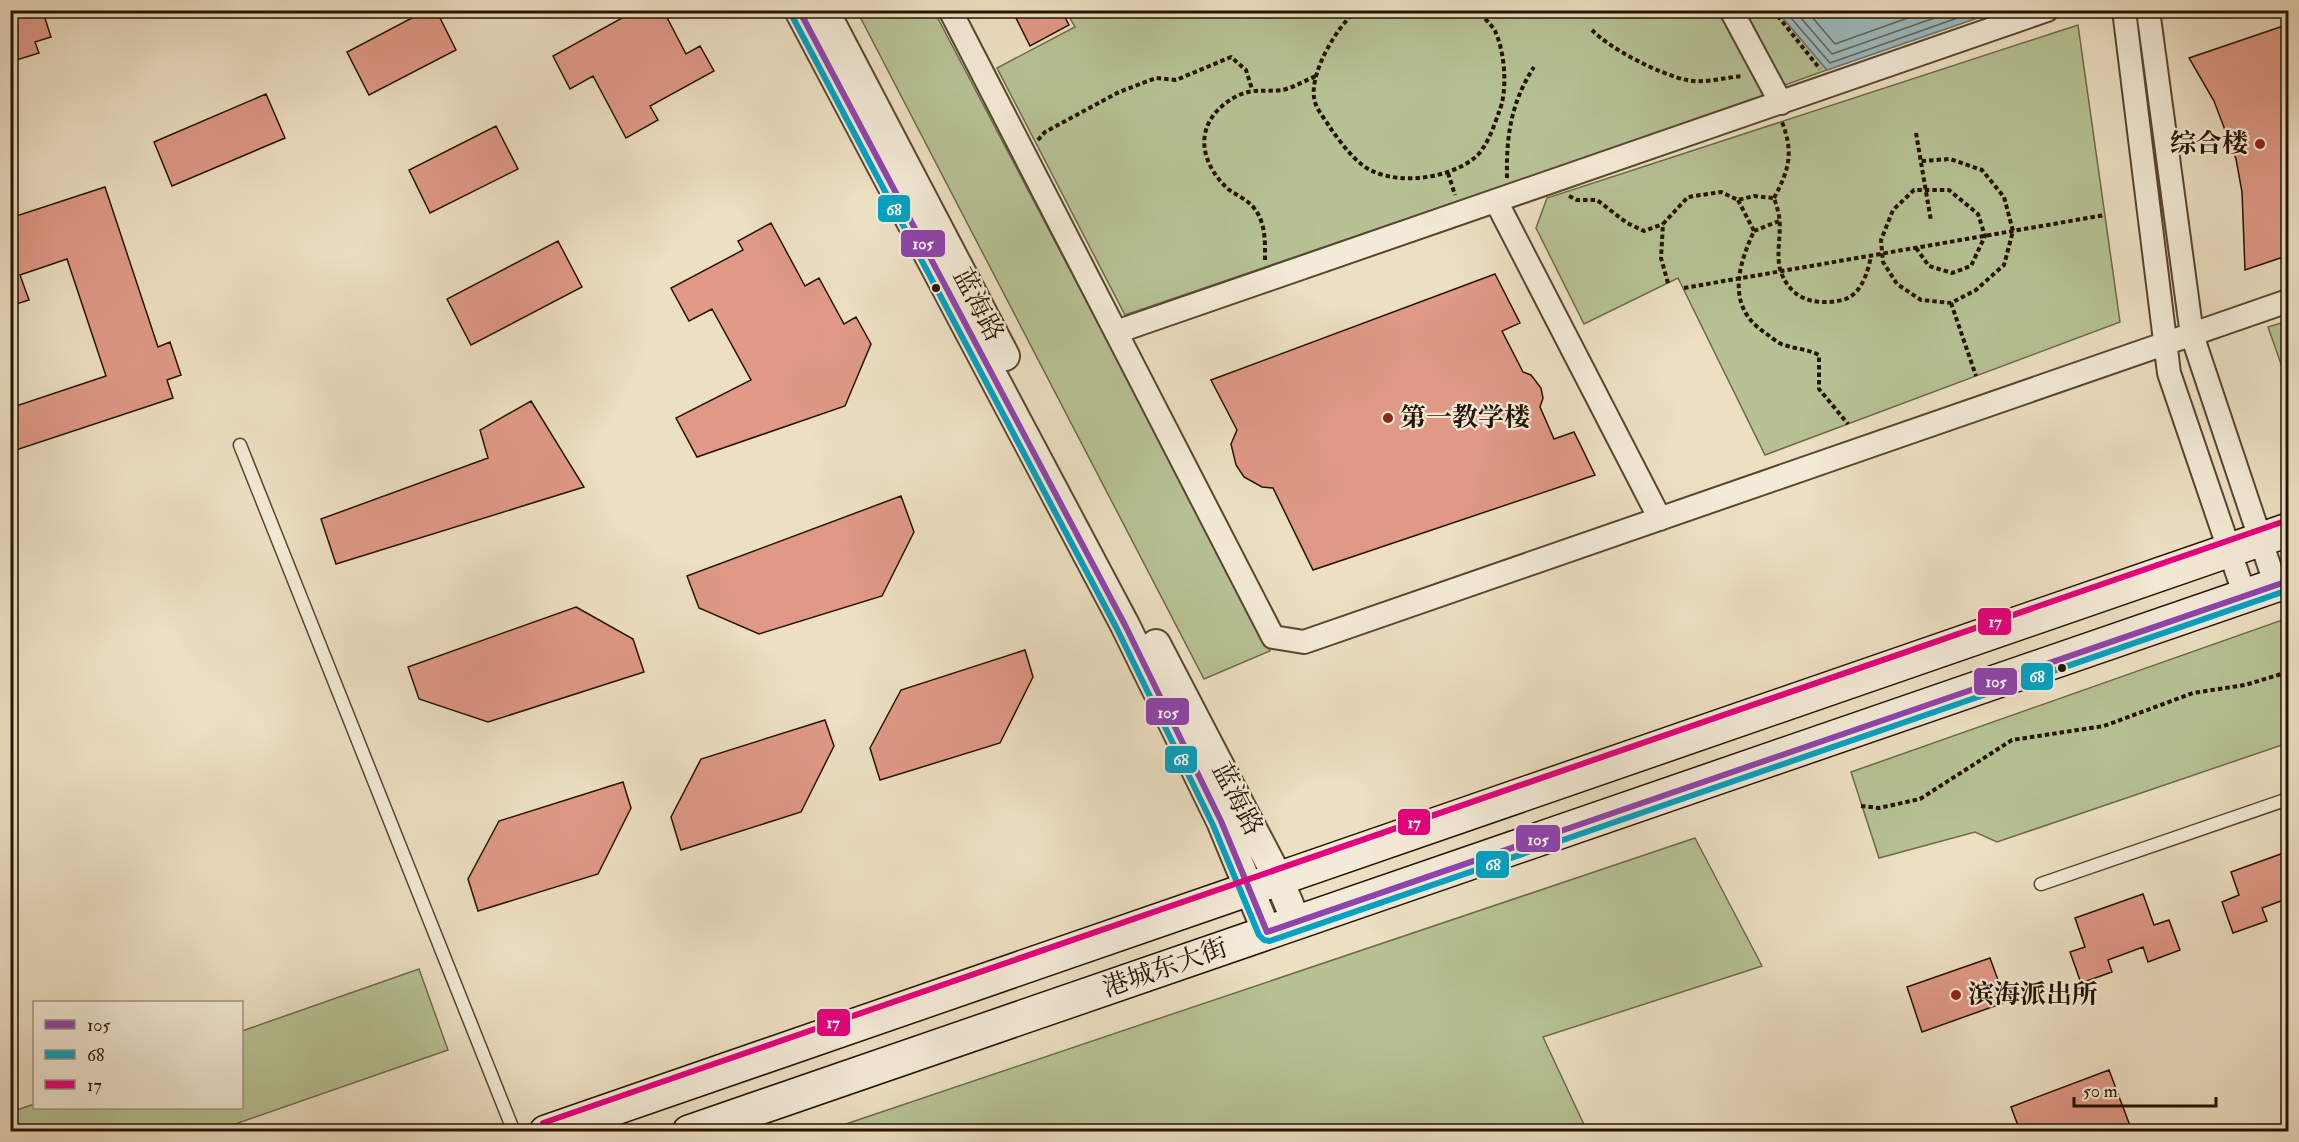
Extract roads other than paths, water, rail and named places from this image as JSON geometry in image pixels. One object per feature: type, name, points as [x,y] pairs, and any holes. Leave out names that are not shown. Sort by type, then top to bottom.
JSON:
[{"type":"main road","name":"港城东大街","points":[[546,1131],[2275,535]]},
{"type":"main road","name":"港城东大街","points":[[689,1131],[2282,583]]},
{"type":"street","name":"蓝海路","points":[[799,10],[1125,625],[1221,821],[1249,890],[1282,927]]},
{"type":"street","name":"蓝海路","points":[[824,10],[1278,878],[1282,927]]},
{"type":"street","points":[[950,10],[1273,637],[1304,642],[2289,301]]},
{"type":"street","points":[[1731,10],[1781,112]]},
{"type":"street","points":[[1116,332],[1501,193],[1781,112],[2047,10]]},
{"type":"street","points":[[2124,10],[2169,373],[2245,596]]},
{"type":"street","points":[[2148,10],[2192,335],[2275,535],[2282,583]]},
{"type":"street","points":[[1501,193],[1660,519]]},
{"type":"lane","points":[[240,446],[514,1131]]},
{"type":"lane","points":[[2041,884],[2289,798]]},
{"type":"water","points":[[1777,10],[1998,11],[1827,70]]},
{"type":"place","name":"综合楼","points":[[2260,144]]},
{"type":"place","name":"第一教学楼","points":[[1388,418]]},
{"type":"place","name":"滨海派出所","points":[[1956,995]]}]
